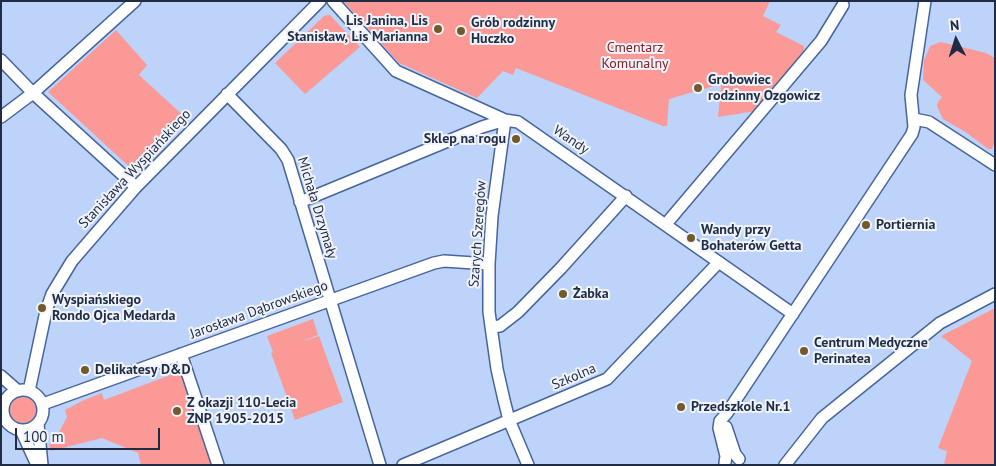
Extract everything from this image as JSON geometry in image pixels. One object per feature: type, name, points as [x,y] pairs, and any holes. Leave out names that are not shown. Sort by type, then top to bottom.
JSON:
[{"type":"street","points":[[1,117],[33,93],[135,1]]},
{"type":"street","name":"Stanisława Wyspiańskiego","points":[[24,391],[46,311],[61,277],[88,241],[136,187],[320,1]]},
{"type":"street","name":"Wandy","points":[[333,1],[396,70],[505,120],[518,122],[793,314]]},
{"type":"street","points":[[724,464],[726,456],[719,428],[720,421],[912,134],[914,119],[911,95],[925,1]]},
{"type":"street","points":[[666,224],[821,41],[843,5]]},
{"type":"street","points":[[1,60],[33,93],[136,187]]},
{"type":"street","name":"Michała Drzymały","points":[[227,94],[285,154],[380,465]]},
{"type":"street","points":[[914,119],[930,122],[995,165]]},
{"type":"street","points":[[300,202],[479,128],[505,120]]},
{"type":"street","name":"Szarych Szeregów","points":[[505,120],[492,216],[489,264],[491,327],[497,369],[509,420],[528,465]]},
{"type":"street","points":[[491,327],[500,326],[518,312],[626,196]]},
{"type":"street","name":"Jarosława Dąbrowskiego","points":[[43,404],[439,261],[489,264]]},
{"type":"street","name":"Szkolna","points":[[403,465],[607,379],[719,262]]},
{"type":"street","points":[[785,465],[822,418],[929,332],[954,315],[995,294]]},
{"type":"street","points":[[182,354],[218,465]]},
{"type":"street","points":[[1,376],[39,398],[43,404],[42,418],[38,424],[33,428],[20,430],[14,428],[5,418],[3,398],[24,391]]},
{"type":"street","points":[[727,413],[727,432],[735,454],[741,462]]},
{"type":"street","points":[[38,424],[42,465]]},
{"type":"street","points":[[20,430],[37,465]]},
{"type":"street","points":[[724,464],[730,459],[741,462]]},
{"type":"green space","name":"Cmentarz Komunalny","points":[[343,1],[770,1],[763,16],[781,25],[776,32],[804,46],[804,55],[756,111],[718,117],[721,86],[718,85],[669,99],[667,126],[663,126],[516,68],[513,75],[503,71],[477,98],[399,63]]},
{"type":"green space","points":[[330,15],[360,47],[305,94],[275,63],[324,16]]},
{"type":"green space","points":[[116,30],[147,65],[139,75],[186,118],[135,172],[48,92]]},
{"type":"green space","points":[[941,42],[986,53],[995,58],[995,140],[992,149],[988,149],[967,133],[943,119],[937,106],[942,97],[923,80],[924,61],[930,46]]},
{"type":"green space","points":[[995,308],[995,465],[944,465],[947,451],[938,448],[972,361],[941,336]]},
{"type":"green space","points":[[313,319],[318,335],[300,342],[319,336],[343,402],[295,420],[271,353],[273,352],[267,336]]},
{"type":"green space","points":[[181,371],[212,465],[141,465],[138,453],[102,438],[51,451],[49,444],[55,440],[67,417],[65,410],[102,393],[104,400]]},
{"type":"green space","points":[[23,397],[32,401],[36,410],[32,419],[23,423],[14,419],[10,410],[14,401]]},
{"type":"place","name":"Lis Janina, Lis Stanisław, Lis Marianna","points":[[438,29]]},
{"type":"place","name":"Grób rodzinny Huczko","points":[[461,31]]},
{"type":"place","name":"Grobowiec rodzinny Ozgowicz","points":[[698,88]]},
{"type":"place","name":"Sklep na rogu","points":[[516,139]]},
{"type":"place","name":"Portiernia","points":[[866,225]]},
{"type":"place","name":"Wandy przy Bohaterów Getta","points":[[691,238]]},
{"type":"place","name":"Żabka","points":[[563,294]]},
{"type":"place","name":"Wyspiańskiego Rondo Ojca Medarda","points":[[42,308]]},
{"type":"place","name":"Centrum Medyczne Perinatea","points":[[804,351]]},
{"type":"place","name":"Delikatesy D&D","points":[[85,370]]},
{"type":"place","name":"Przedszkole Nr.1","points":[[681,407]]},
{"type":"place","name":"Z okazji 110-Lecia ZNP 1905-2015","points":[[177,411]]}]
